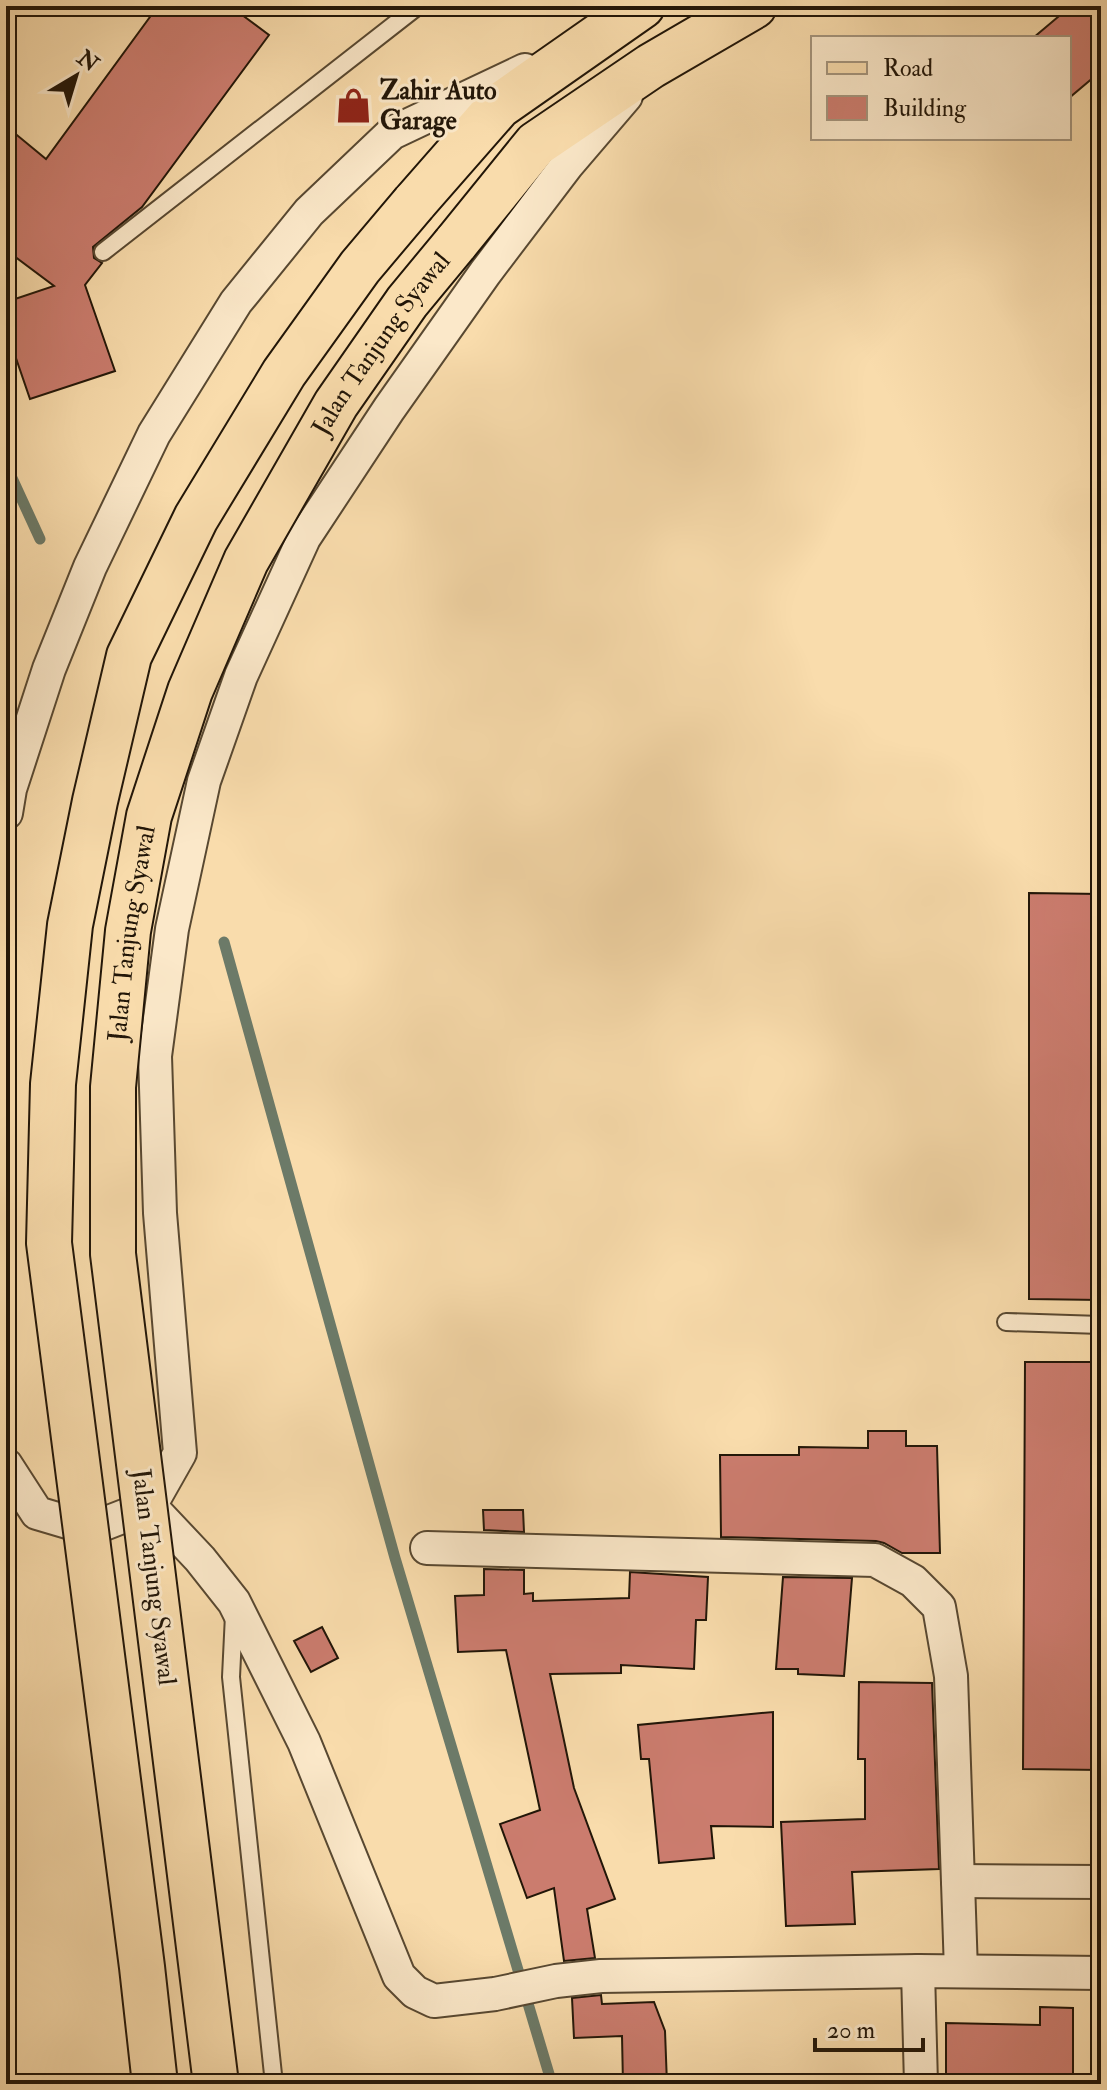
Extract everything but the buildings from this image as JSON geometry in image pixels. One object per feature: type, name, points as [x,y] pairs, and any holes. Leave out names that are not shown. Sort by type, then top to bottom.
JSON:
[{"type":"main road","points":[[155,2084],[49,1243],[53,1084],[70,925],[95,801],[129,656],[196,518],[284,373],[360,267],[499,106],[597,29],[642,6]]},
{"type":"main road","name":"Jalan Tanjung Syawal","points":[[216,2084],[113,1254],[113,1087],[128,931],[149,816],[190,691],[246,561],[336,404],[407,302],[536,144],[651,66],[754,6]]},
{"type":"street","points":[[6,813],[10,789],[49,669],[90,567],[154,434],[236,302],[309,212],[392,133],[597,29]]},
{"type":"street","points":[[6,1465],[37,1513],[91,1529],[150,1506],[180,1453],[160,1213],[155,1056],[172,929],[209,766],[241,676],[304,538],[389,409],[485,273],[567,165],[651,66]]},
{"type":"street","points":[[150,1506],[200,1559],[234,1602],[304,1742],[399,1976],[415,1992],[434,2001],[601,1976],[918,1971],[1101,1973]]},
{"type":"street","points":[[427,1548],[875,1560],[913,1581],[939,1607],[951,1676],[961,1971]]},
{"type":"street","points":[[958,1881],[1101,1882]]},
{"type":"street","points":[[918,1971],[921,2084]]},
{"type":"lane","points":[[103,252],[418,6]]},
{"type":"lane","points":[[1006,1322],[1101,1325]]},
{"type":"lane","points":[[234,1602],[231,1677],[274,2084]]},
{"type":"waterway","points":[[6,465],[40,539]]},
{"type":"waterway","points":[[224,942],[395,1558],[552,2084]]},
{"type":"place","name":"Zahir Auto Garage","points":[[354,106]]}]
